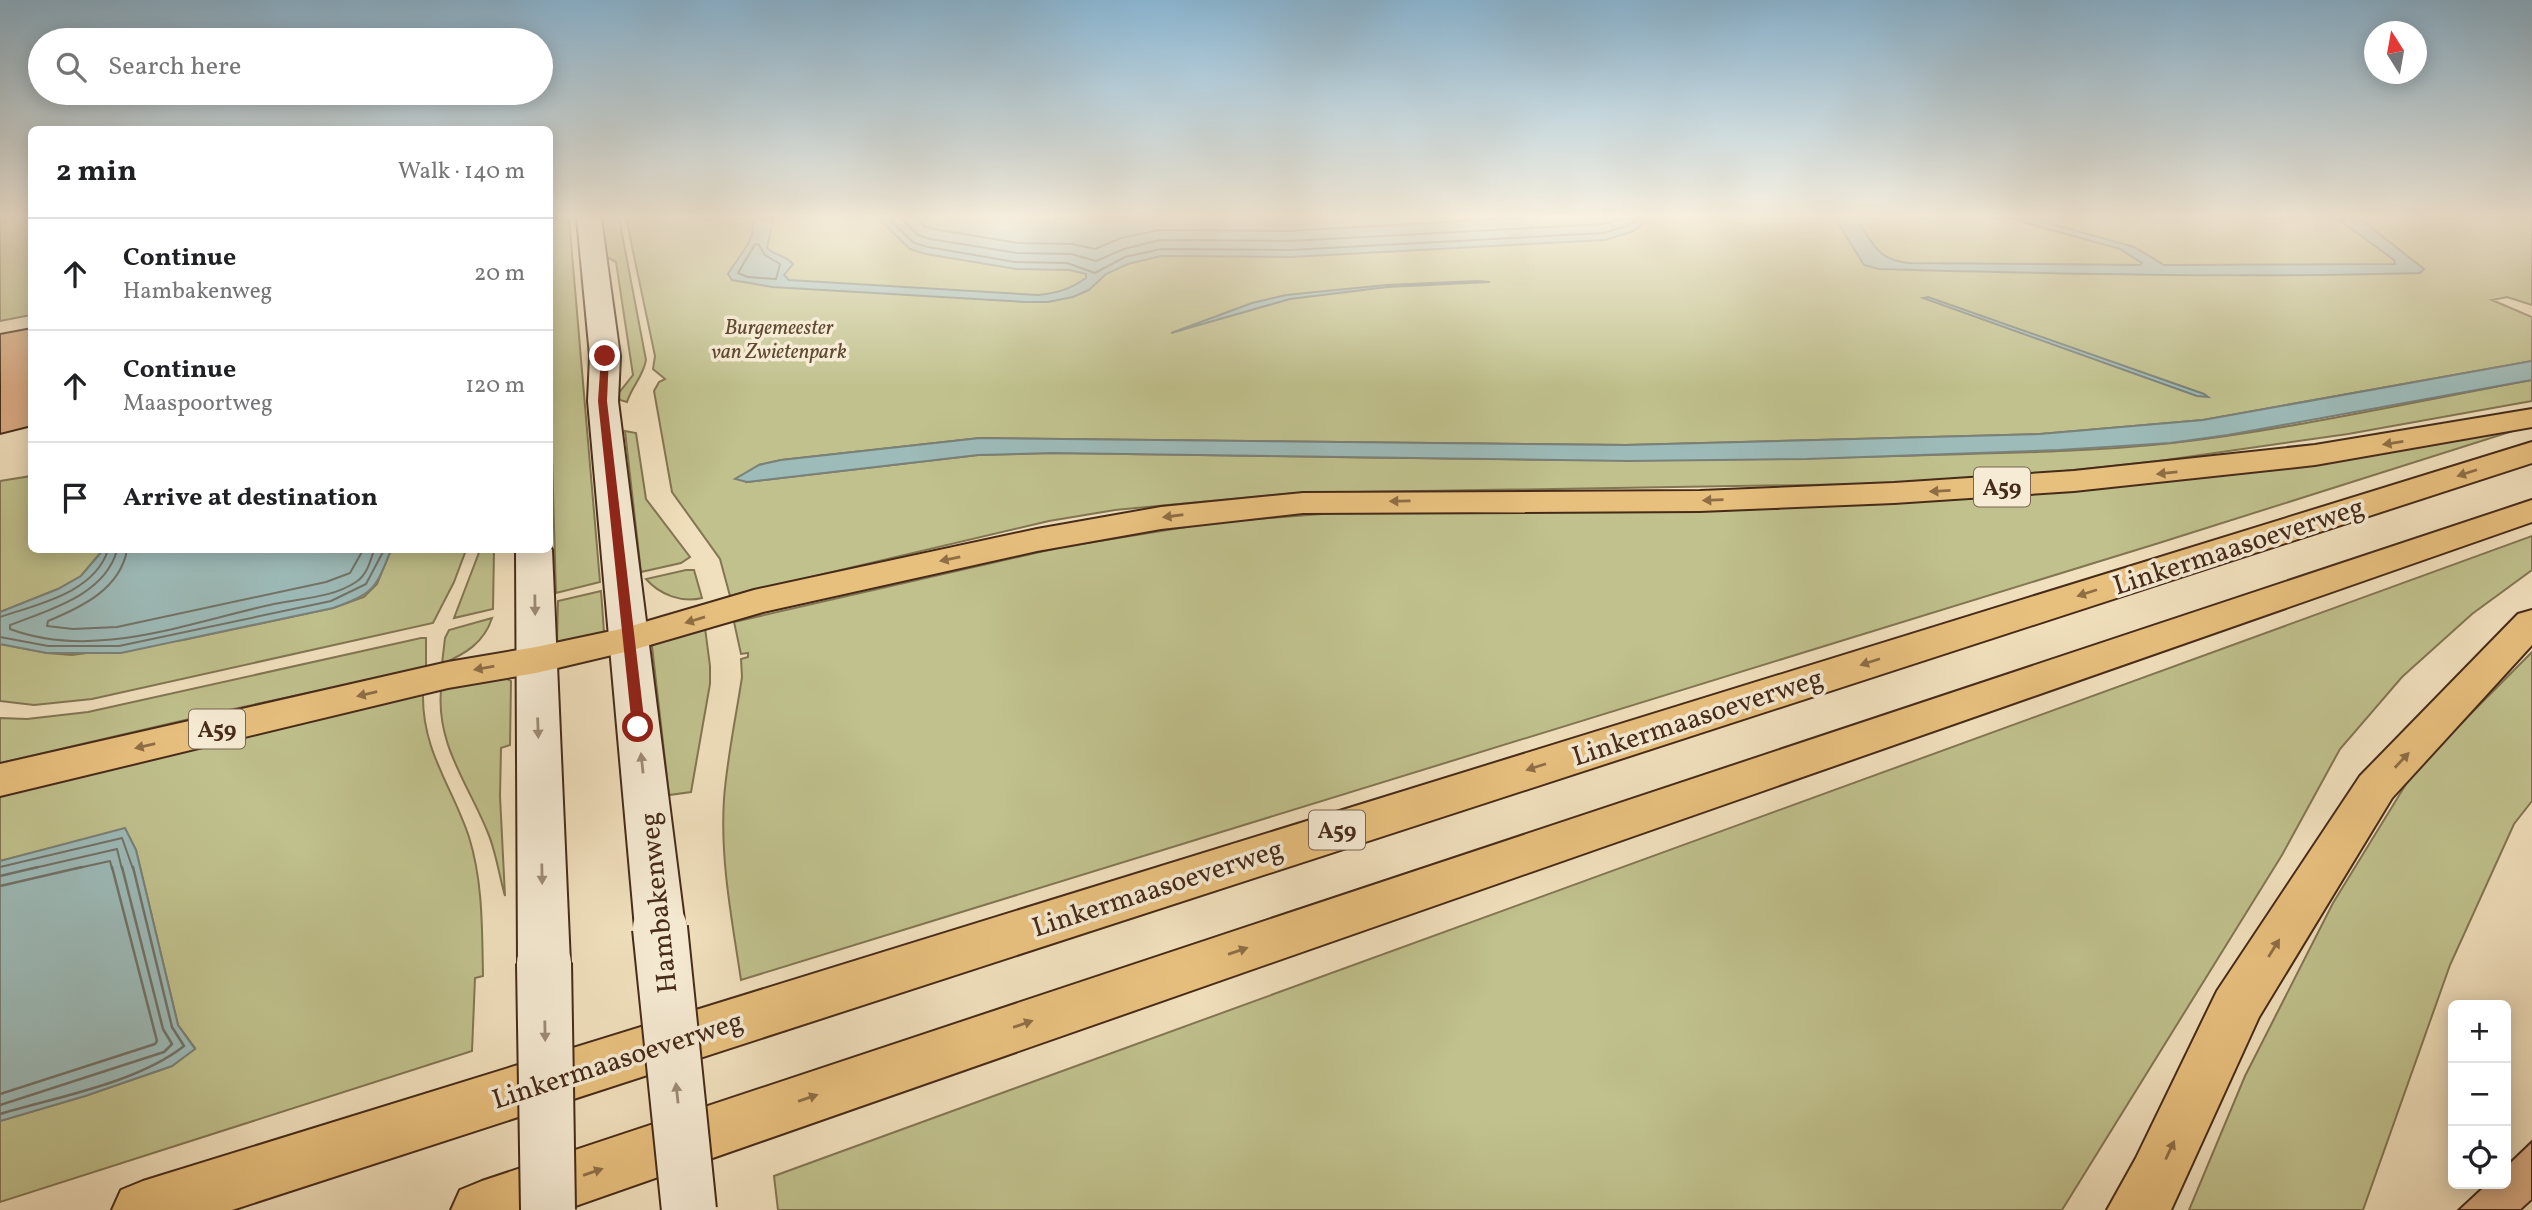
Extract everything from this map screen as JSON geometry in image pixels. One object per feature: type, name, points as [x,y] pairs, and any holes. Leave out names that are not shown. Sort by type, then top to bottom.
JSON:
[{"type":"highway","name":"A59","points":[[629,639],[739,606],[886,572],[1079,531],[1202,512],[1303,503],[1700,500],[1984,488],[2178,472],[2315,455],[2532,418]]},
{"type":"highway","name":"Linkermaasoeverweg","points":[[143,1210],[2532,452]]},
{"type":"highway","points":[[482,1210],[2532,510]]},
{"type":"highway","points":[[2138,1210],[2158,1178],[2236,1007],[2376,787],[2532,622]]},
{"type":"highway","points":[[536,660],[629,639]]},
{"type":"highway","name":"A59","points":[[0,780],[448,675],[536,660]]},
{"type":"main road","name":"Hambakenweg","points":[[596,274],[605,356],[603,401],[690,1210]]},
{"type":"main road","points":[[534,553],[548,1210]]},
{"type":"green space","points":[[0,274],[28,274],[28,316],[0,321]]},
{"type":"green space","points":[[553,274],[574,274],[600,582],[556,593]]},
{"type":"green space","points":[[618,274],[630,274],[646,360],[627,402],[620,400],[618,394],[633,375]]},
{"type":"green space","name":"Burgemeester van Zwietenpark","points":[[638,274],[2532,274],[2532,305],[2507,297],[2492,300],[2532,317],[2532,361],[2203,420],[2040,434],[1626,445],[980,438],[781,460],[759,465],[747,482],[978,455],[1053,453],[1685,460],[2069,451],[2172,443],[2263,430],[2532,380],[2532,401],[2348,434],[2159,461],[2009,477],[1865,484],[1296,493],[1115,510],[1049,521],[730,596],[720,559],[672,492],[654,391],[659,382],[665,379],[653,369],[655,356]]},
{"type":"green space","points":[[2507,430],[2510,432],[2159,543],[741,980],[728,890],[723,822],[727,768],[742,677],[741,659],[748,657],[748,653],[741,654],[734,622],[1062,547],[1217,522],[1374,510],[1986,497],[2201,476]]},
{"type":"green space","points":[[625,431],[636,433],[646,499],[690,557],[681,563],[641,572]]},
{"type":"green space","points":[[28,476],[28,553],[100,553],[81,576],[58,589],[0,612],[0,481]]},
{"type":"green space","points":[[2532,536],[2532,570],[2472,614],[2402,677],[2340,749],[2282,855],[2062,1210],[778,1210],[774,1176]]},
{"type":"green space","points":[[390,553],[465,553],[454,582],[433,623],[92,699],[34,705],[0,701],[0,644],[72,655],[183,640],[333,608],[364,597],[377,584]]},
{"type":"green space","points":[[479,553],[494,553],[493,609],[454,618]]},
{"type":"green space","points":[[694,570],[702,598],[672,596],[646,579]]},
{"type":"green space","points":[[601,591],[604,632],[600,636],[557,643],[558,601]]},
{"type":"green space","points":[[492,618],[473,647],[442,664],[445,638],[449,630]]},
{"type":"green space","points":[[705,628],[710,684],[691,792],[669,795],[652,646],[657,642]]},
{"type":"green space","points":[[426,638],[426,668],[0,763],[0,718],[27,719],[88,712]]},
{"type":"green space","points":[[2532,652],[2532,801],[2514,824],[2450,965],[2363,1210],[2189,1210],[2245,1076],[2333,903],[2414,771]]},
{"type":"green space","points":[[503,677],[511,681],[510,745],[501,748],[500,796],[505,896],[491,840],[449,747],[441,710],[441,690]]},
{"type":"green space","points":[[423,694],[427,733],[469,837],[477,871],[483,976],[475,978],[472,1051],[0,1202],[0,1121],[172,1066],[195,1048],[178,1025],[136,850],[125,829],[0,861],[0,794]]},
{"type":"water","points":[[728,274],[784,274],[789,280],[1038,295],[1069,288],[1086,278],[1086,274],[1106,274],[1089,290],[1073,297],[1048,302],[772,287],[732,280]]},
{"type":"water","points":[[2145,274],[2289,274],[2217,275]]},
{"type":"water","points":[[1490,282],[1387,287],[1290,299],[1171,333],[1252,303],[1286,295],[1386,285]]},
{"type":"water","points":[[1928,297],[2208,397],[2197,396],[1923,298]]},
{"type":"water","points":[[2532,361],[2532,380],[2170,443],[2059,450],[1807,459],[1629,461],[1053,453],[978,455],[747,482],[735,479],[759,465],[781,460],[980,438],[1626,445],[2040,434],[2203,420]]},
{"type":"water","points":[[100,553],[390,553],[372,588],[358,598],[333,608],[121,653],[47,653],[0,644],[0,612],[58,589],[81,576]]},
{"type":"water","points":[[125,828],[136,850],[178,1025],[195,1049],[172,1066],[0,1121],[0,861]]},
{"type":"building","points":[[28,329],[28,427],[0,434],[0,334]]},
{"type":"building","points":[[2532,1141],[2532,1200],[2521,1210],[2458,1210],[2481,1189],[2511,1189],[2511,1161]]},
{"type":"route","points":[[605,356],[603,401],[638,727]]}]
